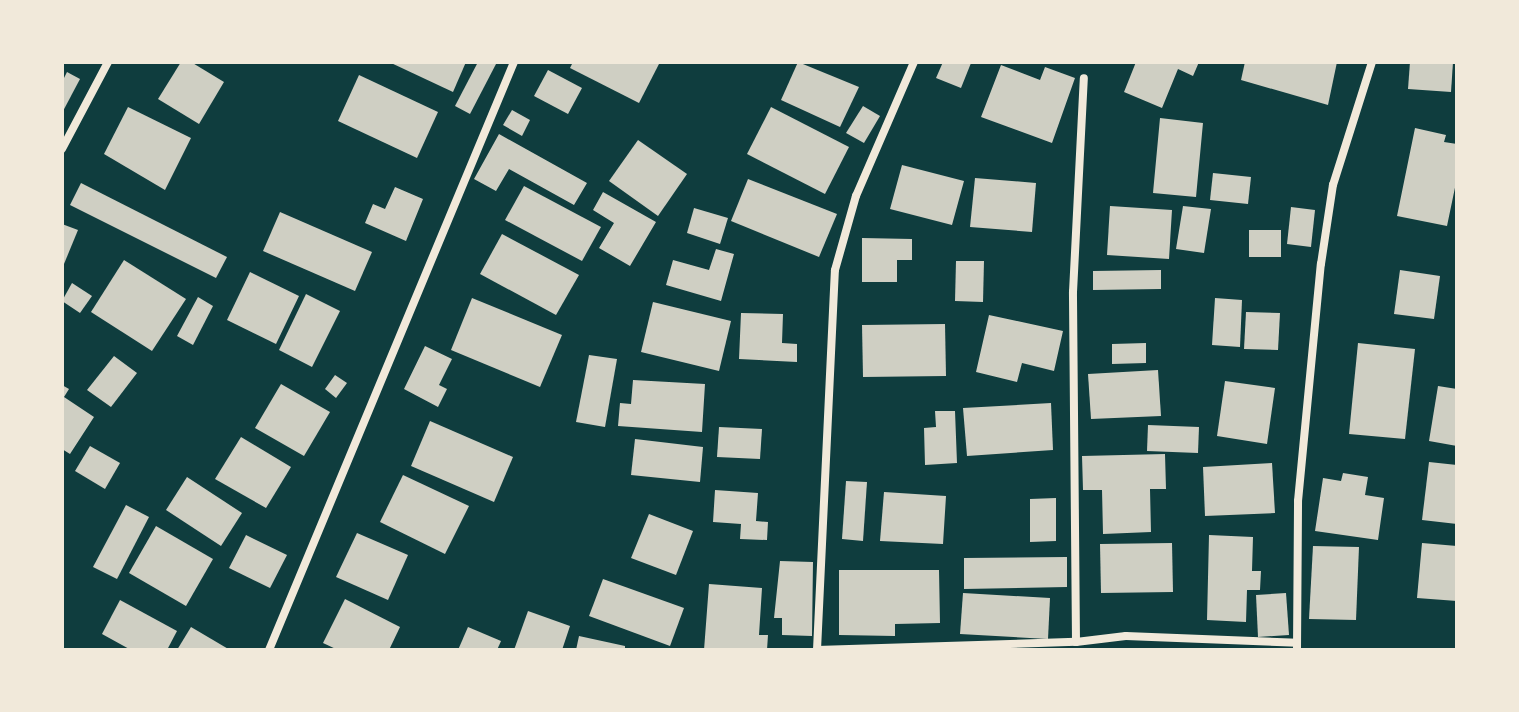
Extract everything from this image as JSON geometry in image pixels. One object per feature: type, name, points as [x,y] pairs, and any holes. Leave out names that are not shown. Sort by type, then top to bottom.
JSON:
[{"type":"street","points":[[62,149],[108,62]]},
{"type":"street","points":[[269,650],[514,62]]},
{"type":"street","points":[[914,62],[856,196],[835,270],[817,650],[1076,642],[1126,636],[1297,646],[1298,501],[1321,264],[1333,185],[1372,62]]},
{"type":"street","points":[[1076,642],[1073,292],[1084,78]]},
{"type":"building","points":[[181,62],[191,62],[224,82],[199,124],[158,99]]},
{"type":"building","points":[[389,62],[466,62],[453,92]]},
{"type":"building","points":[[478,62],[496,64],[470,114],[455,106]]},
{"type":"building","points":[[573,62],[660,62],[639,103],[570,68]]},
{"type":"building","points":[[798,62],[859,87],[840,127],[781,100]]},
{"type":"building","points":[[943,62],[971,63],[961,88],[936,78]]},
{"type":"building","points":[[1136,62],[1199,62],[1193,76],[1178,69],[1162,108],[1124,92]]},
{"type":"building","points":[[1245,62],[1337,62],[1328,105],[1241,80]]},
{"type":"building","points":[[1410,62],[1453,62],[1451,92],[1408,89]]},
{"type":"building","points":[[1001,65],[1040,80],[1045,67],[1075,78],[1052,143],[981,117]]},
{"type":"building","points":[[548,70],[582,88],[568,114],[534,96]]},
{"type":"building","points":[[67,72],[80,79],[62,113],[62,82]]},
{"type":"building","points":[[359,75],[438,112],[417,158],[338,121]]},
{"type":"building","points":[[863,106],[880,116],[864,143],[846,133]]},
{"type":"building","points":[[128,107],[191,138],[165,190],[104,154]]},
{"type":"building","points":[[771,107],[849,147],[825,194],[747,154]]},
{"type":"building","points":[[512,110],[530,120],[522,136],[503,125]]},
{"type":"building","points":[[1160,118],[1203,123],[1196,197],[1153,193]]},
{"type":"building","points":[[1415,128],[1446,135],[1444,142],[1457,144],[1457,178],[1447,226],[1397,216]]},
{"type":"building","points":[[499,134],[587,183],[574,205],[509,169],[496,191],[474,179]]},
{"type":"building","points":[[638,140],[687,174],[658,216],[609,181]]},
{"type":"building","points":[[902,165],[964,181],[952,225],[890,209]]},
{"type":"building","points":[[1213,173],[1251,177],[1248,204],[1210,200]]},
{"type":"building","points":[[975,178],[1036,183],[1032,232],[970,227]]},
{"type":"building","points":[[748,179],[837,214],[819,257],[731,221]]},
{"type":"building","points":[[81,183],[227,257],[216,278],[70,205]]},
{"type":"building","points":[[524,186],[601,227],[582,261],[505,220]]},
{"type":"building","points":[[395,187],[423,199],[406,241],[365,223],[373,204],[385,209]]},
{"type":"building","points":[[603,192],[656,222],[630,266],[599,248],[614,223],[593,210]]},
{"type":"building","points":[[1110,206],[1172,210],[1169,259],[1107,255]]},
{"type":"building","points":[[1183,206],[1211,209],[1204,253],[1176,249]]},
{"type":"building","points":[[1291,207],[1315,210],[1311,247],[1287,244]]},
{"type":"building","points":[[694,208],[728,218],[720,244],[687,233]]},
{"type":"building","points":[[280,212],[372,252],[355,291],[263,251]]},
{"type":"building","points":[[62,224],[78,230],[64,264],[62,263]]},
{"type":"building","points":[[1249,230],[1281,230],[1281,257],[1249,257]]},
{"type":"building","points":[[502,234],[579,275],[556,315],[480,274]]},
{"type":"building","points":[[862,238],[912,239],[912,260],[897,260],[897,282],[862,282]]},
{"type":"building","points":[[716,249],[734,254],[721,301],[666,285],[673,260],[709,270]]},
{"type":"building","points":[[124,260],[186,299],[152,351],[91,312]]},
{"type":"building","points":[[956,261],[984,261],[983,302],[955,301]]},
{"type":"building","points":[[1161,270],[1161,289],[1093,290],[1093,271]]},
{"type":"building","points":[[1400,270],[1440,276],[1434,319],[1394,314]]},
{"type":"building","points":[[250,272],[299,296],[276,344],[227,320]]},
{"type":"building","points":[[72,283],[92,296],[80,313],[62,301]]},
{"type":"building","points":[[306,294],[340,311],[312,367],[279,350]]},
{"type":"building","points":[[198,297],[213,306],[193,345],[177,336]]},
{"type":"building","points":[[472,298],[562,335],[540,387],[451,350]]},
{"type":"building","points":[[1215,298],[1242,300],[1240,347],[1212,345]]},
{"type":"building","points":[[653,302],[731,321],[719,371],[641,352]]},
{"type":"building","points":[[1246,312],[1280,313],[1278,350],[1244,349]]},
{"type":"building","points":[[741,313],[783,314],[782,343],[797,344],[797,362],[739,359]]},
{"type":"building","points":[[989,315],[1063,331],[1054,371],[1022,363],[1017,382],[976,372]]},
{"type":"building","points":[[945,324],[946,376],[863,377],[862,325]]},
{"type":"building","points":[[1146,343],[1146,363],[1112,364],[1112,344]]},
{"type":"building","points":[[1358,343],[1415,349],[1405,439],[1349,434]]},
{"type":"building","points":[[425,346],[452,359],[439,385],[447,389],[438,407],[404,389]]},
{"type":"building","points":[[589,355],[617,359],[605,427],[576,422]]},
{"type":"building","points":[[114,356],[137,373],[111,407],[87,390]]},
{"type":"building","points":[[1158,370],[1161,416],[1091,419],[1088,374]]},
{"type":"building","points":[[335,375],[347,383],[336,398],[325,389]]},
{"type":"building","points":[[633,380],[705,384],[702,432],[618,426],[620,403],[631,404]]},
{"type":"building","points":[[1225,381],[1275,388],[1267,444],[1217,436]]},
{"type":"building","points":[[281,384],[330,412],[304,456],[255,428]]},
{"type":"building","points":[[62,385],[69,389],[64,397],[94,417],[70,454],[62,449]]},
{"type":"building","points":[[1438,386],[1457,389],[1457,446],[1429,441]]},
{"type":"building","points":[[1051,403],[1053,450],[967,456],[963,408]]},
{"type":"building","points":[[935,411],[955,411],[957,463],[925,465],[924,428],[936,427]]},
{"type":"building","points":[[430,421],[513,457],[494,502],[411,466]]},
{"type":"building","points":[[1148,425],[1199,427],[1198,453],[1147,451]]},
{"type":"building","points":[[719,427],[762,429],[760,459],[717,457]]},
{"type":"building","points":[[241,437],[291,467],[266,508],[215,479]]},
{"type":"building","points":[[635,439],[703,447],[700,482],[631,475]]},
{"type":"building","points":[[90,446],[120,463],[105,489],[75,471]]},
{"type":"building","points":[[1165,454],[1166,489],[1150,489],[1151,532],[1103,534],[1102,490],[1083,490],[1082,456]]},
{"type":"building","points":[[1429,462],[1457,465],[1457,524],[1422,520]]},
{"type":"building","points":[[1272,463],[1275,513],[1205,516],[1203,467]]},
{"type":"building","points":[[1343,473],[1368,477],[1365,495],[1384,498],[1378,540],[1315,531],[1323,478],[1341,481]]},
{"type":"building","points":[[403,475],[469,506],[445,554],[380,522]]},
{"type":"building","points":[[187,477],[242,513],[221,546],[166,510]]},
{"type":"building","points":[[846,481],[867,482],[863,541],[842,539]]},
{"type":"building","points":[[715,490],[758,493],[756,521],[768,522],[767,540],[740,539],[741,524],[713,522]]},
{"type":"building","points":[[884,492],[946,496],[943,544],[880,541]]},
{"type":"building","points":[[1056,498],[1056,541],[1030,542],[1030,499]]},
{"type":"building","points":[[126,505],[149,517],[117,579],[93,567]]},
{"type":"building","points":[[649,514],[693,531],[676,575],[631,558]]},
{"type":"building","points":[[156,526],[213,559],[186,606],[129,573]]},
{"type":"building","points":[[357,533],[408,555],[388,600],[336,577]]},
{"type":"building","points":[[246,535],[287,555],[270,588],[229,568]]},
{"type":"building","points":[[1209,535],[1253,537],[1252,571],[1261,571],[1260,590],[1247,590],[1246,622],[1207,620]]},
{"type":"building","points":[[1172,543],[1173,592],[1101,593],[1100,544]]},
{"type":"building","points":[[1422,543],[1457,546],[1457,601],[1417,598]]},
{"type":"building","points":[[1313,546],[1359,547],[1356,620],[1309,619]]},
{"type":"building","points":[[1067,557],[1067,587],[964,589],[964,558]]},
{"type":"building","points":[[780,561],[813,562],[812,636],[782,635],[782,618],[774,618]]},
{"type":"building","points":[[839,570],[939,570],[940,623],[895,624],[895,636],[839,635]]},
{"type":"building","points":[[603,579],[684,608],[670,646],[589,616]]},
{"type":"building","points":[[709,584],[762,588],[759,635],[768,635],[767,650],[704,650]]},
{"type":"building","points":[[963,593],[1050,598],[1048,639],[960,634]]},
{"type":"building","points":[[1286,593],[1289,635],[1258,637],[1256,595]]},
{"type":"building","points":[[345,599],[400,627],[389,650],[338,650],[323,643]]},
{"type":"building","points":[[120,600],[177,631],[167,650],[131,650],[102,634]]},
{"type":"building","points":[[528,611],[570,626],[562,650],[514,650]]},
{"type":"building","points":[[191,627],[230,650],[177,650]]},
{"type":"building","points":[[468,627],[501,641],[497,650],[458,650]]},
{"type":"building","points":[[579,636],[625,646],[625,650],[576,650]]}]
